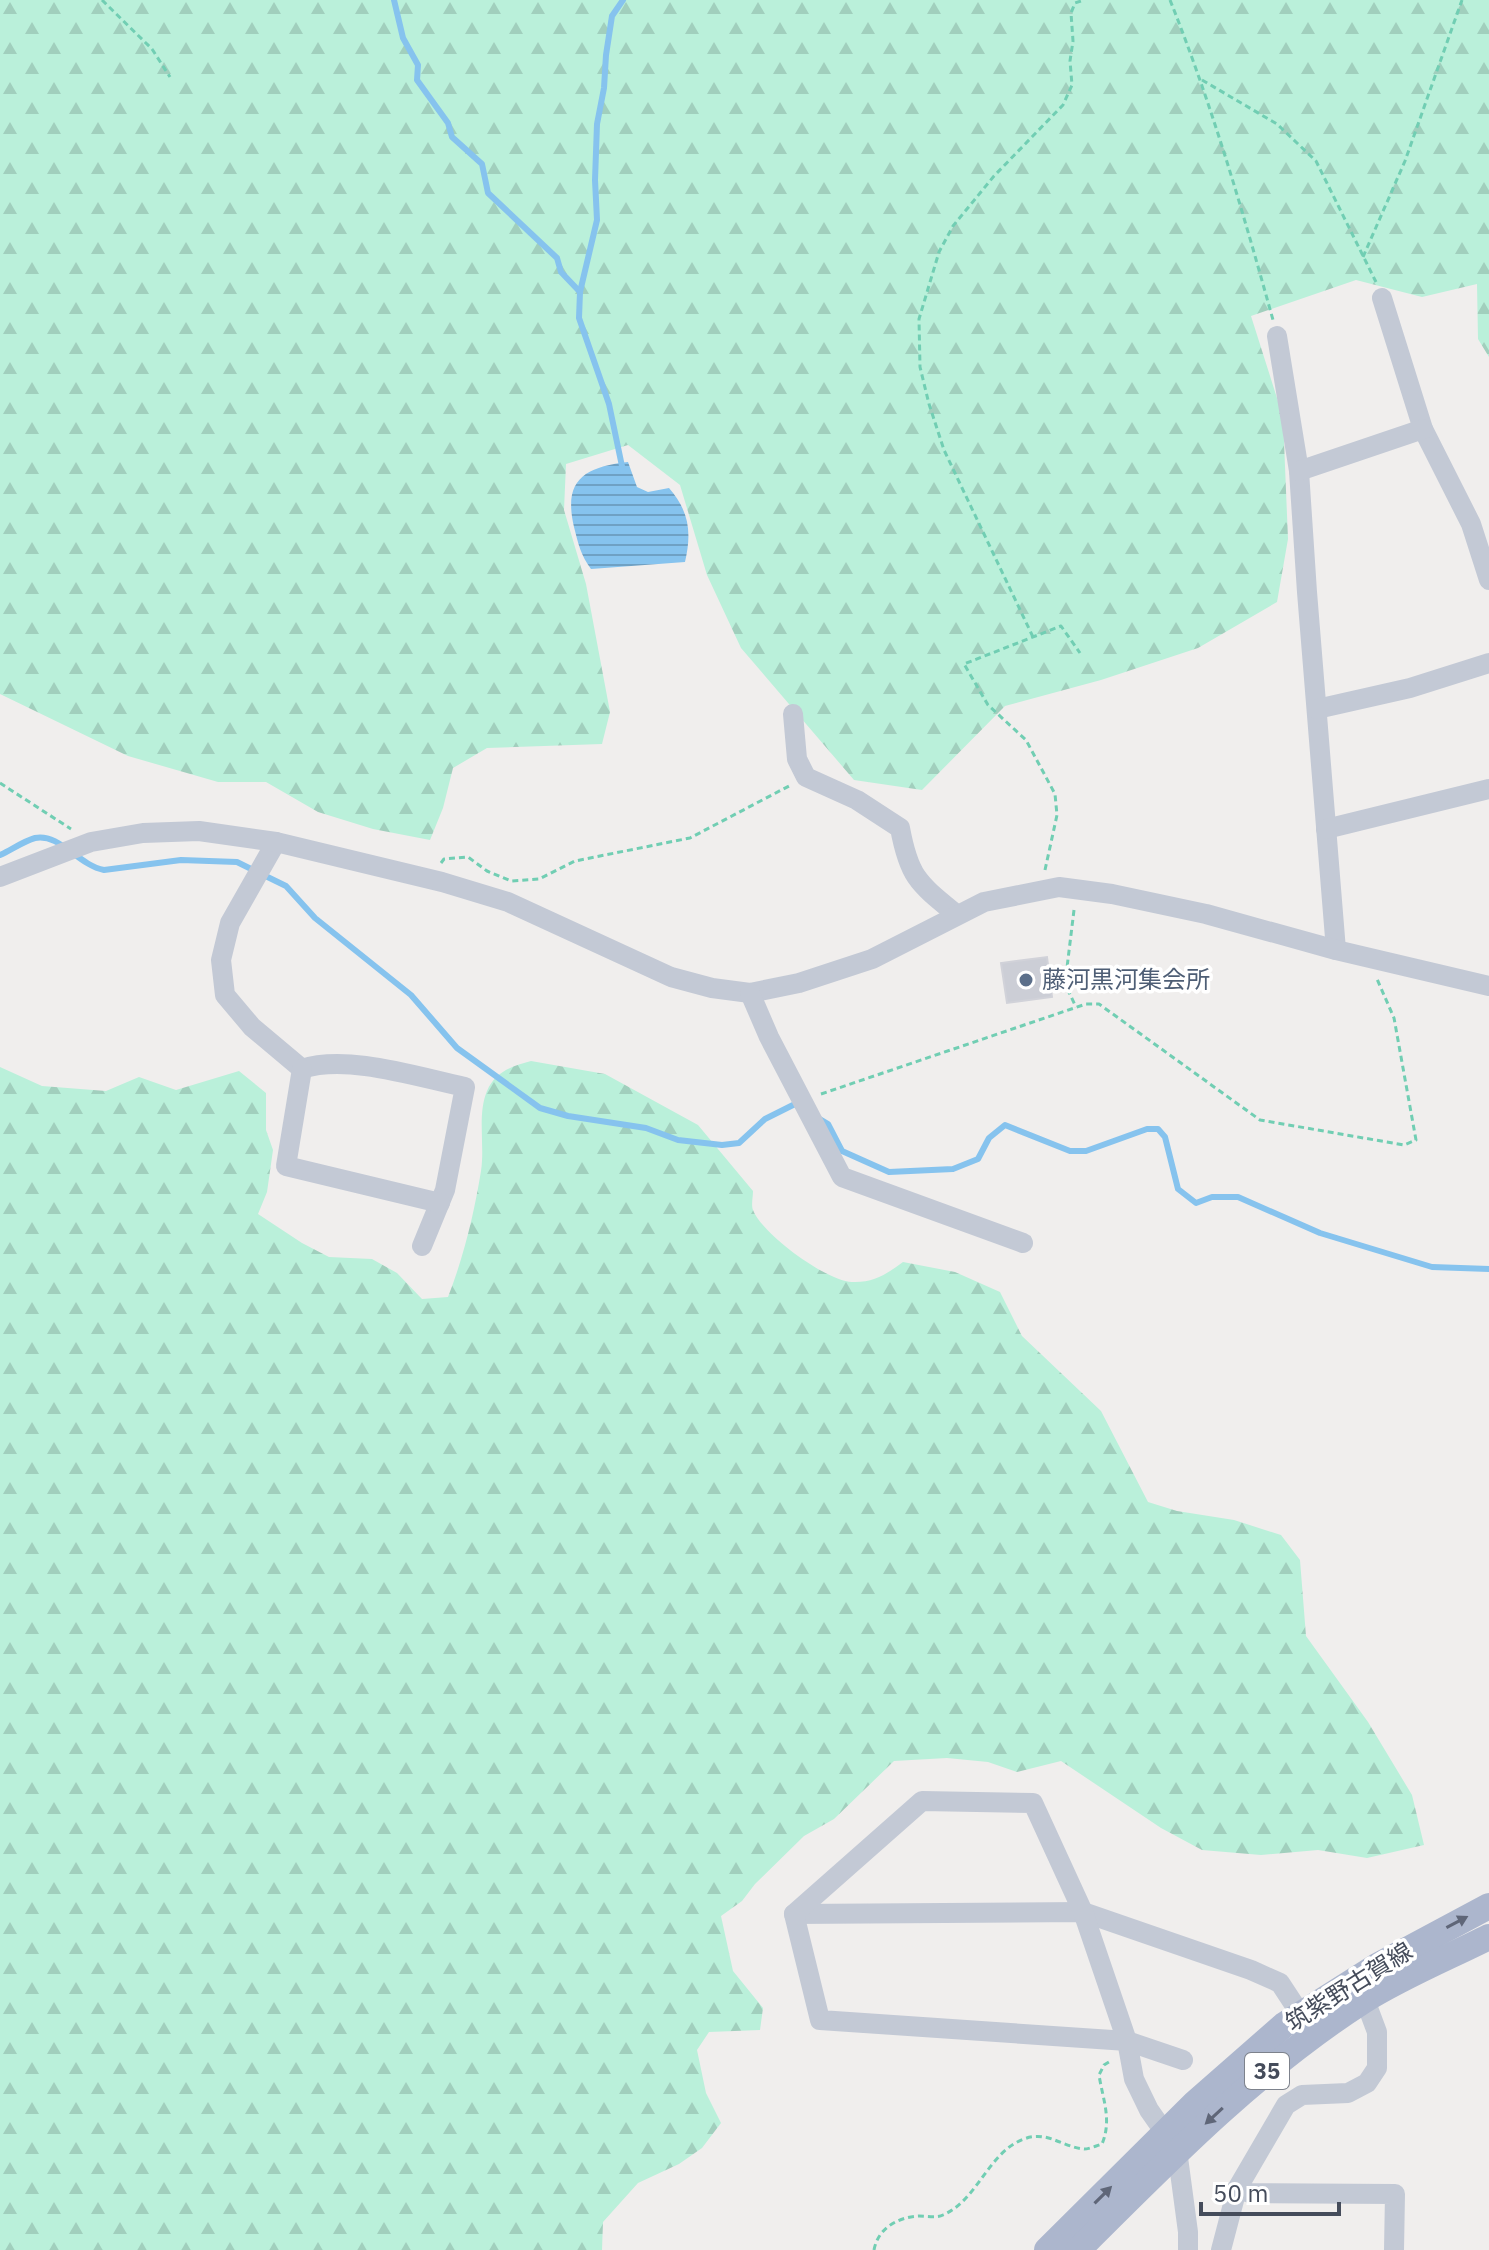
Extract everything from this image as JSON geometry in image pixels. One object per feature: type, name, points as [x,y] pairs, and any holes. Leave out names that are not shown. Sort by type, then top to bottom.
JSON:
[{"type":"main road","name":"筑紫野古賀線","points":[[1078,2250],[1250,2054],[1284,2025],[1377,1966],[1489,1906]]},
{"type":"main road","name":"筑紫野古賀線","points":[[1047,2250],[1171,2142],[1309,2037],[1365,2000],[1489,1937]]},
{"type":"street","points":[[1382,298],[1423,429],[1471,524],[1489,580]]},
{"type":"street","points":[[1277,336],[1299,471],[1336,950]]},
{"type":"street","points":[[1299,471],[1423,429]]},
{"type":"street","points":[[1317,709],[1410,688],[1489,663]]},
{"type":"street","points":[[793,714],[797,759],[806,777],[857,800],[900,828],[906,859],[918,883],[956,914]]},
{"type":"street","points":[[1326,829],[1489,789]]},
{"type":"street","points":[[0,877],[74,849],[143,833],[199,831],[276,842],[429,879],[508,902],[671,977],[712,988],[750,993],[799,983],[872,959],[984,902],[1042,889],[1077,889],[1206,914],[1336,950],[1489,986]]},
{"type":"street","points":[[276,842],[230,923],[221,960],[225,995],[252,1027],[302,1069]]},
{"type":"street","points":[[750,993],[769,1037],[842,1177],[1023,1243]]},
{"type":"street","points":[[302,1069],[319,1063],[341,1062],[465,1087],[445,1190],[422,1246]]},
{"type":"street","points":[[302,1069],[286,1166],[440,1203]]},
{"type":"street","points":[[794,1914],[922,1801],[1033,1803],[1083,1912],[1129,2051],[1134,2079],[1171,2142],[1188,2250]]},
{"type":"street","points":[[794,1914],[1083,1912],[1280,1983],[1301,2015]]},
{"type":"street","points":[[794,1914],[820,2020],[1129,2051],[1183,2060]]},
{"type":"street","points":[[1221,2250],[1237,2189],[1286,2105],[1302,2095],[1348,2093],[1367,2083],[1377,2068],[1377,2032],[1365,2000]]},
{"type":"street","points":[[1237,2189],[1250,2193],[1395,2194],[1394,2250]]},
{"type":"path","points":[[102,0],[152,49],[170,77]]},
{"type":"path","points":[[1033,637],[944,450],[920,367],[919,319],[939,252],[953,226],[994,176],[1063,105],[1072,85],[1071,13],[1075,3],[1084,0]]},
{"type":"path","points":[[1170,0],[1202,80],[1277,336]]},
{"type":"path","points":[[1363,257],[1405,161],[1462,0]]},
{"type":"path","points":[[1202,80],[1277,124],[1316,161],[1372,270],[1382,298]]},
{"type":"path","points":[[1042,889],[1057,815],[1055,794],[1026,740],[988,705],[964,664],[1061,626],[1080,653]]},
{"type":"path","points":[[429,879],[444,859],[468,857],[487,871],[511,881],[539,879],[575,861],[690,838],[806,777]]},
{"type":"path","points":[[0,783],[74,849]]},
{"type":"path","points":[[1076,1007],[1065,984],[1077,889]]},
{"type":"path","points":[[807,1109],[1076,1007],[1099,1004],[1260,1120],[1404,1145],[1416,1140],[1394,1018],[1373,970],[1375,959]]},
{"type":"path","points":[[874,2250],[876,2240],[888,2226],[902,2217],[942,2217],[966,2199],[995,2161],[1022,2139],[1041,2136],[1084,2149],[1102,2144],[1107,2130],[1107,2111],[1099,2075],[1104,2065],[1129,2051]]},
{"type":"green space","points":[[0,0],[1489,0],[1489,357],[1478,339],[1477,284],[1422,297],[1356,280],[1251,316],[1283,417],[1288,539],[1277,602],[1198,648],[1101,680],[1005,706],[922,790],[854,780],[741,648],[707,575],[680,485],[628,445],[566,464],[564,510],[586,584],[610,712],[602,744],[487,748],[453,768],[443,808],[430,840],[373,829],[318,812],[266,782],[218,782],[128,756],[0,694]]},
{"type":"green space","points":[[531,1061],[605,1074],[698,1125],[753,1191],[752,1208],[759,1220],[796,1255],[827,1274],[852,1282],[867,1281],[903,1262],[955,1272],[1000,1292],[1022,1336],[1101,1411],[1148,1502],[1177,1511],[1234,1520],[1281,1535],[1300,1560],[1306,1636],[1368,1722],[1412,1795],[1424,1845],[1367,1858],[1318,1850],[1261,1855],[1202,1850],[1161,1828],[1061,1761],[1017,1772],[988,1762],[947,1758],[894,1761],[834,1819],[804,1836],[742,1901],[721,1916],[733,1971],[763,2008],[760,2030],[709,2032],[697,2050],[706,2093],[721,2123],[702,2148],[679,2164],[638,2183],[603,2222],[602,2250],[0,2250],[0,1067],[42,1086],[106,1091],[139,1077],[176,1090],[239,1071],[266,1093],[266,1130],[273,1150],[267,1192],[258,1214],[329,1257],[372,1259],[397,1273],[422,1299],[448,1297],[459,1266],[481,1171],[482,1110],[490,1084],[505,1071]]},
{"type":"water","points":[[628,462],[637,487],[648,492],[669,488],[681,505],[688,531],[685,562],[591,569],[585,559],[571,511],[575,487],[589,472]]},
{"type":"building","points":[[1047,957],[1052,997],[1007,1003],[1001,963]]},
{"type":"waterway","points":[[394,0],[403,38],[418,65],[417,80],[448,123],[452,137],[482,164],[488,193],[557,258],[561,272],[580,292],[579,318],[609,404],[623,471]]},
{"type":"waterway","points":[[580,292],[597,220],[597,124],[606,55],[612,16],[623,0]]},
{"type":"waterway","points":[[0,855],[31,839],[44,838],[53,840],[104,870],[181,860],[237,862],[286,886],[315,918],[411,995],[457,1048],[540,1108],[568,1116],[646,1128],[678,1140],[722,1145],[739,1143],[765,1119],[795,1104],[798,1106]]},
{"type":"waterway","points":[[818,1118],[828,1124],[842,1151],[889,1172],[953,1169],[978,1159],[989,1138],[1005,1125],[1070,1151],[1086,1151],[1147,1129],[1158,1129],[1165,1137],[1178,1189],[1196,1203],[1212,1197],[1238,1197],[1320,1233],[1432,1267],[1489,1269]]},
{"type":"place","name":"藤河黒河集会所","points":[[1026,980]]}]
